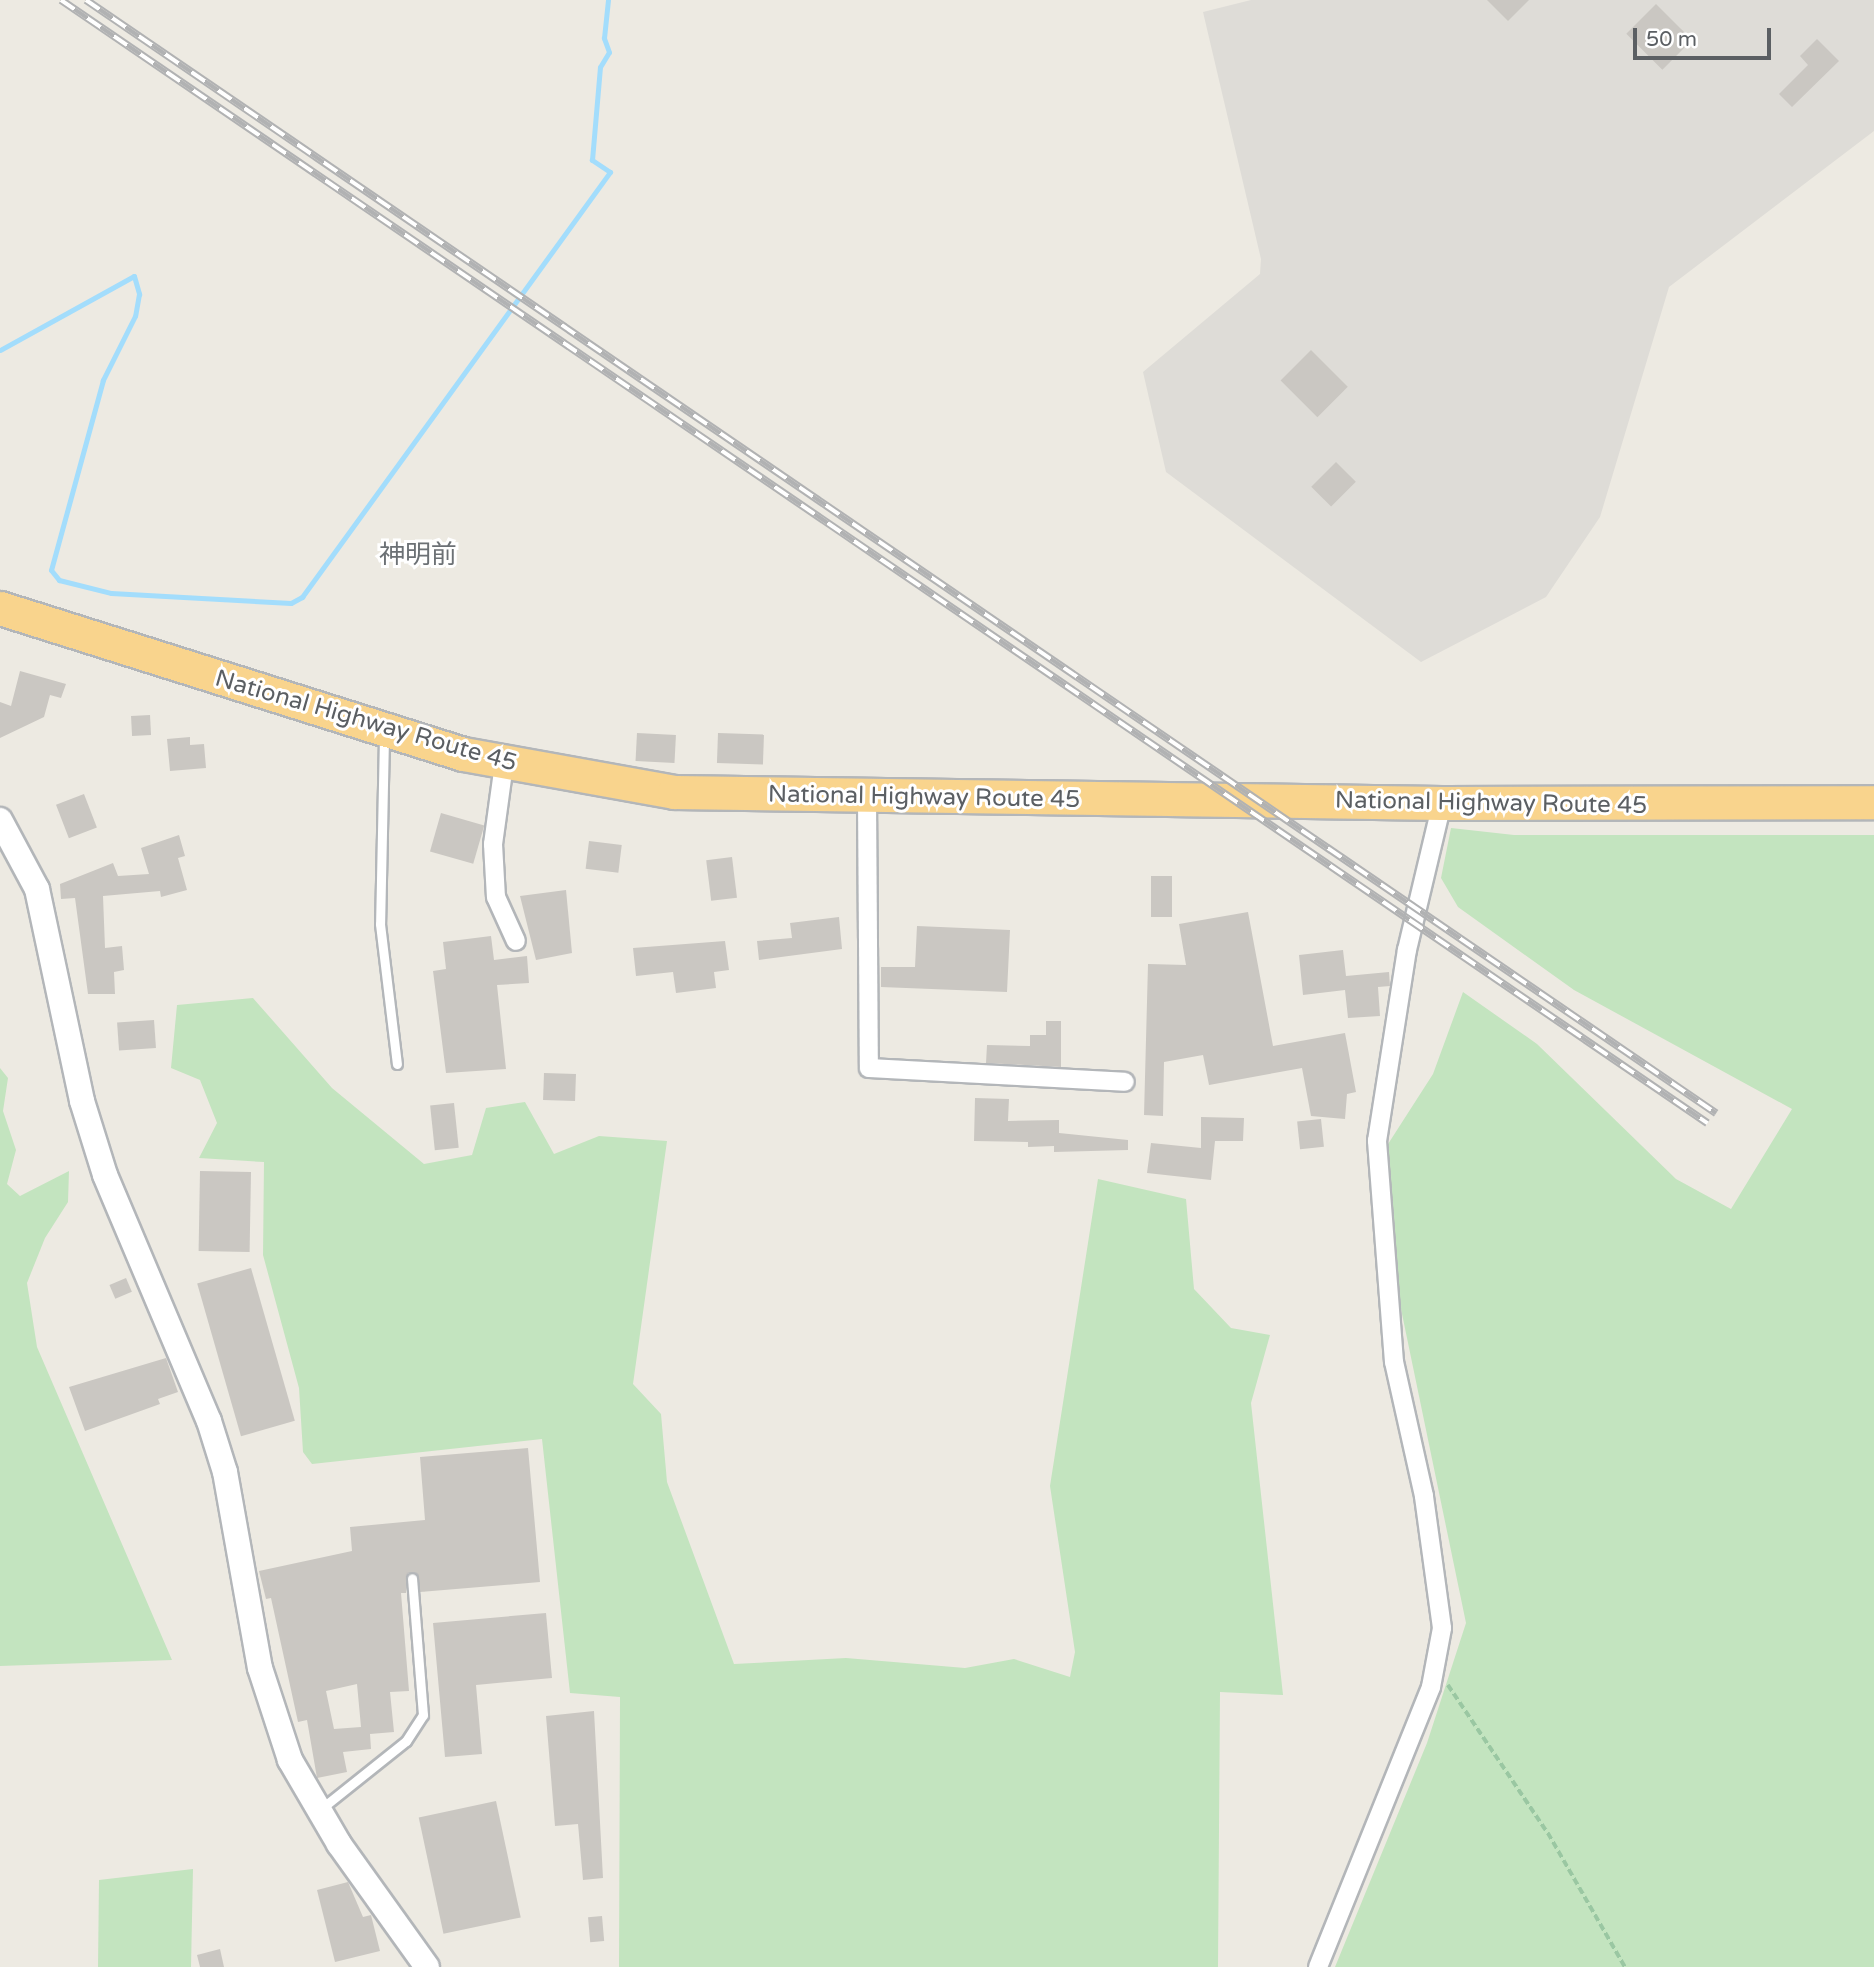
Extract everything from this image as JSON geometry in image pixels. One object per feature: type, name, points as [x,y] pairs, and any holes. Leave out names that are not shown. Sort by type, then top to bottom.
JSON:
[{"type":"highway","name":"National Highway Route 45","points":[[0,608],[384,731],[504,764],[674,792],[867,798],[1442,803],[1874,802]]},
{"type":"street","points":[[504,764],[493,844],[496,897],[516,941]]},
{"type":"street","points":[[867,798],[869,1068],[1125,1082]]},
{"type":"street","points":[[1318,1967],[1436,1666],[1442,1595],[1394,1362],[1377,1141],[1406,950],[1442,803]]},
{"type":"street","points":[[0,820],[37,889],[82,1101],[104,1175],[209,1421],[225,1472],[260,1668],[290,1760],[318,1812],[427,1967]]},
{"type":"lane","points":[[384,731],[380,924],[397,1064]]},
{"type":"lane","points":[[318,1812],[406,1741],[423,1715],[412,1578]]},
{"type":"path","points":[[1436,1666],[1548,1833],[1625,1967]]},
{"type":"shaded area","points":[[1251,0],[1874,0],[1874,131],[1669,287],[1600,517],[1546,597],[1421,662],[1166,472],[1143,372],[1260,274],[1261,259],[1203,12]]},
{"type":"green space","points":[[1451,828],[1514,835],[1874,835],[1874,1967],[1335,1967],[1427,1743],[1466,1623],[1372,1169],[1433,1074],[1463,992],[1537,1044],[1676,1179],[1731,1209],[1792,1109],[1574,990],[1458,907],[1441,878]]},
{"type":"green space","points":[[253,998],[332,1088],[424,1164],[472,1155],[486,1108],[525,1102],[554,1154],[599,1136],[667,1141],[633,1384],[661,1414],[667,1482],[734,1664],[846,1658],[965,1668],[1014,1659],[1070,1677],[1075,1652],[1050,1486],[1098,1179],[1186,1199],[1194,1289],[1231,1328],[1270,1335],[1251,1403],[1283,1695],[1220,1692],[1218,1967],[619,1967],[620,1697],[570,1693],[542,1439],[312,1464],[303,1452],[299,1388],[263,1255],[264,1162],[199,1158],[217,1123],[200,1080],[171,1068],[177,1005]]},
{"type":"green space","points":[[0,1068],[8,1078],[3,1111],[16,1150],[7,1184],[20,1196],[69,1171],[68,1202],[45,1238],[27,1283],[37,1347],[172,1660],[0,1666]]},
{"type":"green space","points":[[193,1869],[191,1967],[98,1967],[99,1880]]},
{"type":"building","points":[[1487,0],[1529,0],[1508,21]]},
{"type":"building","points":[[1656,4],[1692,40],[1662,70],[1626,34]]},
{"type":"building","points":[[1817,39],[1839,61],[1792,107],[1779,94],[1808,65],[1800,56]]},
{"type":"building","points":[[1311,350],[1348,387],[1317,417],[1281,380]]},
{"type":"building","points":[[1336,462],[1356,482],[1331,507],[1311,487]]},
{"type":"building","points":[[20,671],[66,684],[61,698],[50,695],[44,717],[0,738],[0,702],[11,706]]},
{"type":"building","points":[[150,715],[151,735],[132,736],[131,716]]},
{"type":"building","points":[[637,733],[676,735],[674,763],[636,761]]},
{"type":"building","points":[[718,733],[764,735],[763,765],[717,763]]},
{"type":"building","points":[[190,737],[190,745],[204,744],[206,768],[170,771],[167,739]]},
{"type":"building","points":[[84,794],[97,828],[69,838],[56,805]]},
{"type":"building","points":[[441,813],[484,825],[473,864],[430,851]]},
{"type":"building","points":[[179,835],[185,856],[178,858],[187,890],[161,897],[160,891],[103,896],[105,948],[122,946],[124,970],[114,972],[115,994],[88,994],[75,898],[61,899],[60,884],[113,863],[118,876],[149,874],[141,848]]},
{"type":"building","points":[[589,841],[622,845],[618,873],[586,869]]},
{"type":"building","points":[[732,857],[737,898],[711,901],[706,860]]},
{"type":"building","points":[[1151,876],[1172,876],[1172,917],[1151,917]]},
{"type":"building","points":[[566,890],[572,953],[536,960],[520,896]]},
{"type":"building","points":[[1248,912],[1273,1046],[1345,1033],[1356,1092],[1347,1094],[1345,1119],[1311,1116],[1302,1068],[1209,1085],[1203,1055],[1164,1062],[1163,1116],[1144,1115],[1148,964],[1186,965],[1179,924]]},
{"type":"building","points":[[839,917],[842,949],[759,960],[757,941],[792,938],[790,923]]},
{"type":"building","points":[[917,926],[1010,930],[1007,992],[881,987],[881,967],[915,967]]},
{"type":"building","points":[[491,936],[494,960],[527,956],[529,983],[497,985],[506,1069],[446,1073],[433,971],[446,969],[443,942]]},
{"type":"building","points":[[725,941],[729,970],[714,972],[716,988],[676,993],[673,972],[636,976],[633,948]]},
{"type":"building","points":[[1343,950],[1346,976],[1389,972],[1390,986],[1378,987],[1380,1016],[1348,1018],[1345,990],[1303,995],[1299,955]]},
{"type":"building","points":[[154,1020],[156,1048],[119,1051],[117,1023]]},
{"type":"building","points":[[1046,1021],[1061,1021],[1061,1067],[986,1063],[987,1045],[1030,1046],[1030,1035],[1046,1035]]},
{"type":"building","points":[[544,1073],[576,1074],[575,1101],[543,1100]]},
{"type":"building","points":[[975,1098],[1009,1099],[1008,1121],[1059,1120],[1059,1133],[1128,1140],[1128,1150],[1054,1152],[1054,1146],[1028,1147],[1028,1142],[974,1141]]},
{"type":"building","points":[[454,1103],[459,1148],[435,1150],[430,1106]]},
{"type":"building","points":[[1201,1117],[1244,1118],[1243,1141],[1215,1141],[1211,1180],[1147,1173],[1151,1143],[1201,1148]]},
{"type":"building","points":[[1321,1119],[1324,1147],[1300,1149],[1297,1122]]},
{"type":"building","points":[[200,1171],[251,1172],[250,1252],[199,1251]]},
{"type":"building","points":[[251,1268],[295,1421],[241,1436],[197,1283]]},
{"type":"building","points":[[126,1278],[132,1292],[115,1299],[109,1285]]},
{"type":"building","points":[[166,1358],[178,1392],[158,1399],[160,1404],[85,1431],[69,1387]]},
{"type":"building","points":[[528,1448],[540,1582],[420,1592],[418,1575],[408,1573],[406,1593],[401,1593],[409,1691],[390,1692],[394,1732],[370,1734],[371,1749],[343,1752],[347,1772],[317,1778],[307,1720],[298,1722],[271,1598],[266,1599],[259,1571],[352,1551],[350,1527],[425,1520],[420,1457]],"holes":[[[357,1684],[361,1727],[334,1729],[326,1691]]]},
{"type":"building","points":[[546,1613],[552,1678],[476,1685],[482,1754],[445,1757],[433,1623]]},
{"type":"building","points":[[594,1711],[603,1878],[583,1880],[578,1824],[555,1826],[546,1716]]},
{"type":"building","points":[[496,1801],[521,1917],[443,1934],[419,1817]]},
{"type":"building","points":[[348,1882],[363,1917],[371,1915],[380,1951],[335,1962],[317,1890]]},
{"type":"building","points":[[602,1916],[604,1941],[590,1942],[588,1917]]},
{"type":"building","points":[[220,1949],[224,1967],[200,1967],[197,1955]]},
{"type":"waterway","points":[[0,350],[134,276],[139,294],[135,316],[103,380],[51,570],[59,580],[111,593],[291,603],[302,597],[610,172],[592,160],[600,67],[609,52],[604,38],[608,0]]},
{"type":"railway","points":[[61,0],[1707,1123]]},
{"type":"railway","points":[[86,0],[1716,1113]]},
{"type":"district","name":"神明前","points":[[418,555]]}]
